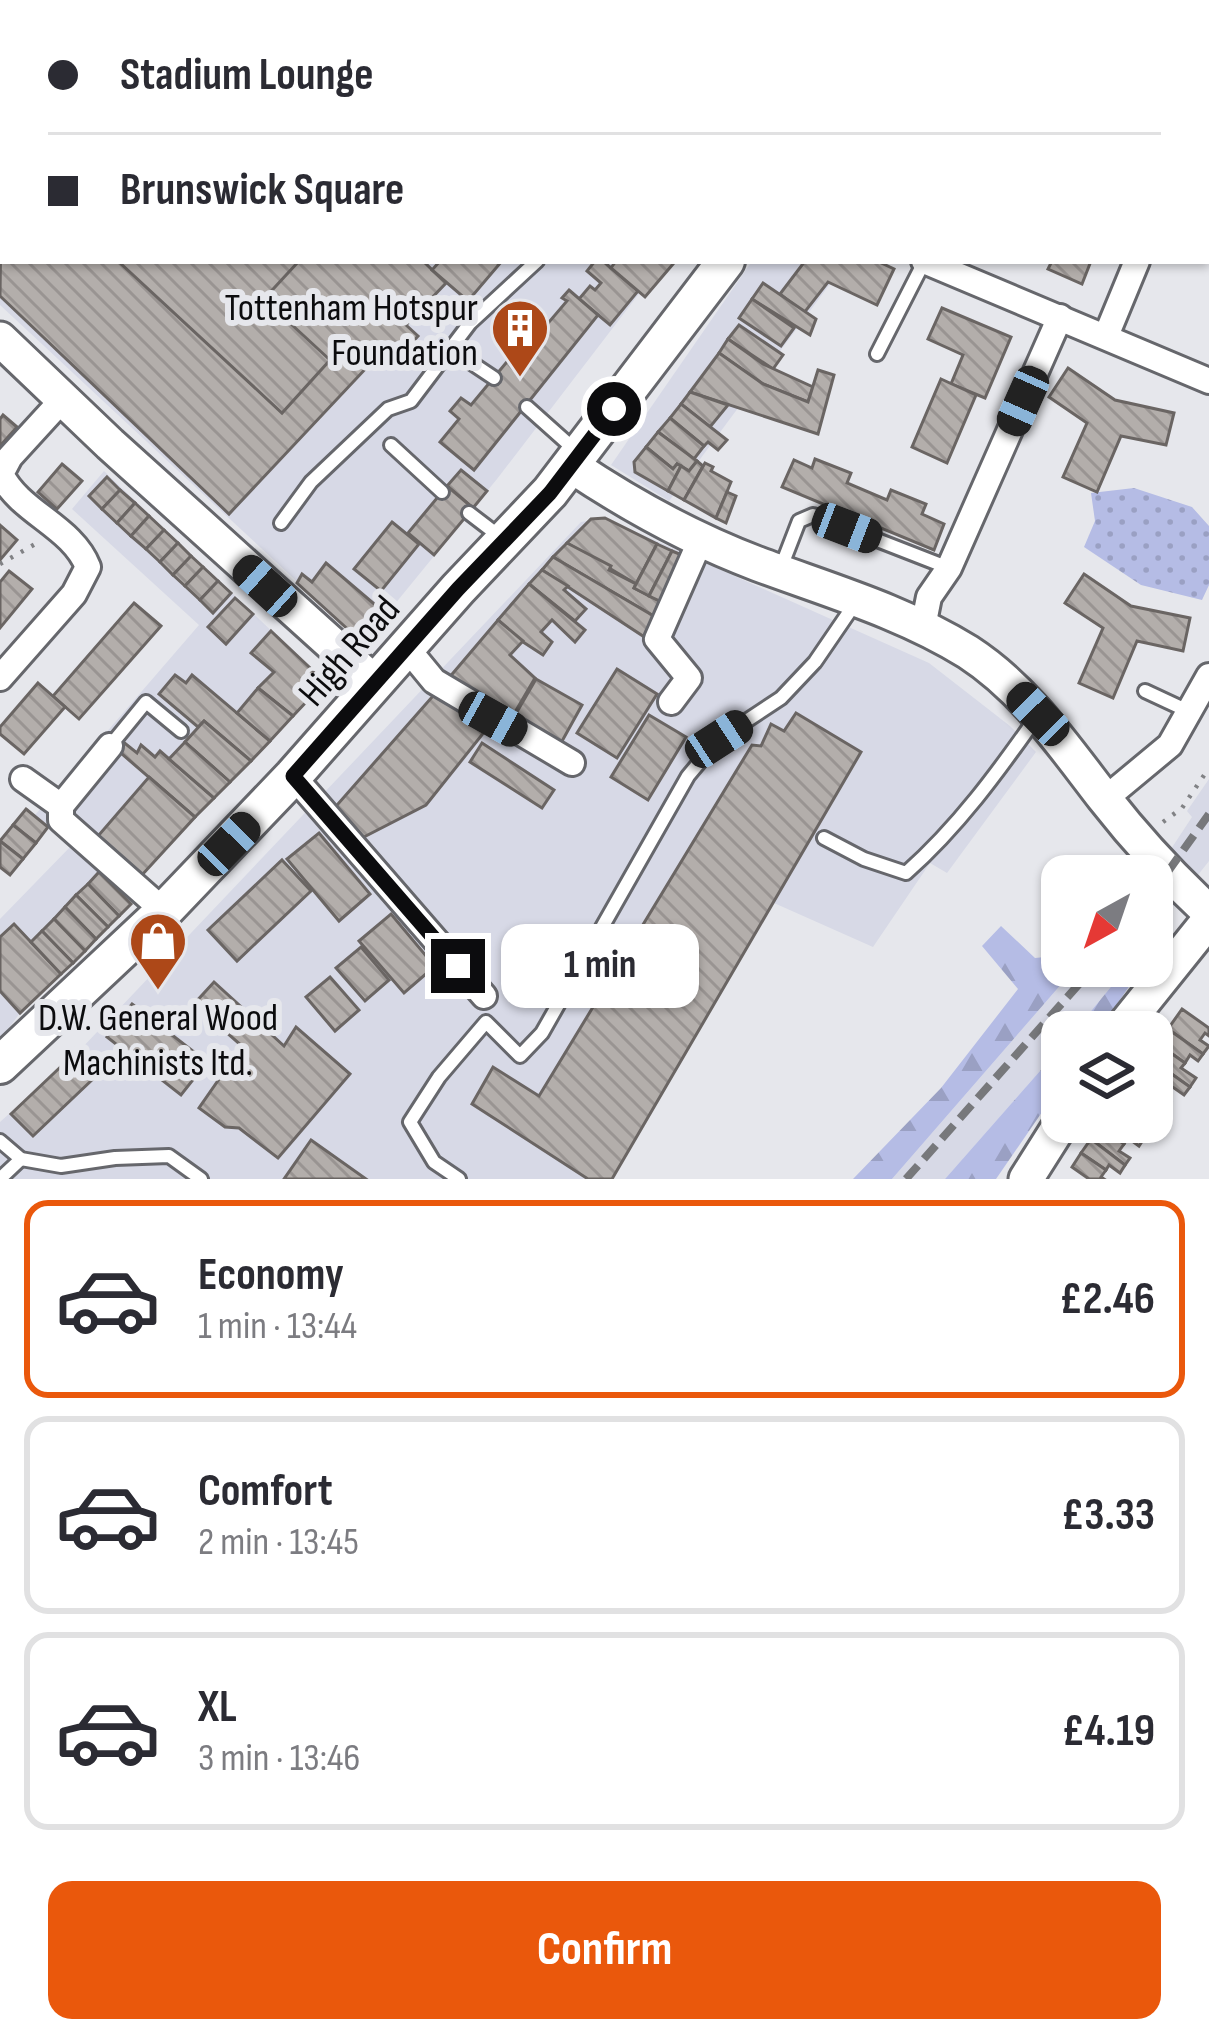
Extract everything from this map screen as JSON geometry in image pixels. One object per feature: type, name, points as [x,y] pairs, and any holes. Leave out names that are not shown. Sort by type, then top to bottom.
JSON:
[{"type":"main road","name":"High Road","points":[[0,1065],[164,910],[293,776],[576,460],[716,268]]},
{"type":"street","points":[[932,264],[1209,381]]},
{"type":"street","points":[[1106,336],[1136,264]]},
{"type":"street","points":[[923,627],[929,597],[949,568],[1060,317]]},
{"type":"street","points":[[0,339],[375,683]]},
{"type":"street","points":[[0,678],[83,581],[88,567],[82,553],[12,491],[1,475],[10,458],[63,399]]},
{"type":"street","points":[[576,460],[629,503],[701,539],[923,627],[992,670],[1038,714],[1159,864],[1209,916],[1135,1011]]},
{"type":"street","points":[[671,702],[689,678],[657,638],[701,539]]},
{"type":"street","points":[[406,647],[434,681],[572,763]]},
{"type":"street","points":[[1105,799],[1170,745],[1209,676]]},
{"type":"street","points":[[110,746],[61,806],[61,820],[164,910]]},
{"type":"street","points":[[293,776],[484,996]]},
{"type":"street","points":[[23,778],[61,806]]},
{"type":"street","points":[[1026,1179],[1049,1143]]},
{"type":"lane","points":[[281,523],[311,482],[388,409],[411,401],[470,323],[534,264]]},
{"type":"lane","points":[[877,354],[923,264]]},
{"type":"lane","points":[[452,350],[494,377]]},
{"type":"lane","points":[[527,406],[576,460]]},
{"type":"lane","points":[[391,445],[442,492]]},
{"type":"lane","points":[[469,513],[504,540]]},
{"type":"lane","points":[[780,571],[800,521],[813,514],[949,568]]},
{"type":"lane","points":[[459,1179],[434,1162],[410,1122],[439,1077],[486,1022],[520,1055],[542,1033],[688,776],[719,739],[781,698],[815,662],[856,601]]},
{"type":"lane","points":[[1145,691],[1191,712]]},
{"type":"lane","points":[[110,746],[146,702],[181,730]]},
{"type":"lane","points":[[824,838],[864,859],[906,873],[935,848],[987,787],[1038,714]]},
{"type":"lane","points":[[483,1026],[484,996]]},
{"type":"lane","points":[[0,1141],[21,1159],[61,1166],[169,1156],[201,1179]]},
{"type":"lane","points":[[4,1175],[21,1159]]},
{"type":"lane","points":[[174,1179],[185,1166]]},
{"type":"path","points":[[0,565],[45,539],[55,527]]},
{"type":"path","points":[[1153,830],[1184,803],[1209,768]]},
{"type":"shaded area","points":[[0,264],[661,265],[497,479],[363,643],[0,305]]},
{"type":"shaded area","points":[[750,264],[845,264],[669,501],[611,465]]},
{"type":"shaded area","points":[[104,471],[325,682],[142,875],[131,904],[20,1013],[0,1040],[0,919],[71,846],[35,815],[199,625],[72,509]]},
{"type":"shaded area","points":[[605,518],[929,663],[1036,752],[947,873],[930,863],[873,947],[774,903],[612,1179],[0,1179],[0,1122],[80,1050],[581,522]]},
{"type":"shaded area","points":[[1209,779],[1209,861],[1173,906],[1173,855],[1167,855],[1192,817],[1187,811]]},
{"type":"shaded area","points":[[1059,987],[1111,987],[1091,1011],[1041,1011],[1041,1070],[945,1179],[892,1179]]},
{"type":"green space","points":[[1134,488],[1192,507],[1209,526],[1209,585],[1202,600],[1141,585],[1084,547],[1095,521],[1091,493]]},
{"type":"green space","points":[[1001,926],[1035,958],[1041,957],[1041,987],[1059,987],[892,1179],[853,1179],[941,1088],[1018,989],[982,946]]},
{"type":"green space","points":[[1111,987],[1129,987],[1112,1011],[1091,1011]]},
{"type":"green space","points":[[1041,1070],[1041,1114],[996,1179],[945,1179]]},
{"type":"building","points":[[0,264],[426,264],[446,283],[406,325],[418,336],[397,359],[385,348],[229,514],[0,296]]},
{"type":"building","points":[[121,264],[296,264],[264,299],[330,360],[282,413]]},
{"type":"building","points":[[437,264],[499,264],[468,301],[432,270]]},
{"type":"building","points":[[593,264],[606,264],[638,291],[610,325],[579,299],[590,286],[595,290],[601,283],[587,271]]},
{"type":"building","points":[[614,264],[673,264],[645,297],[611,268]]},
{"type":"building","points":[[803,264],[883,264],[894,269],[877,305],[828,282],[804,313],[780,294]]},
{"type":"building","points":[[1050,264],[1090,264],[1082,284],[1048,269]]},
{"type":"building","points":[[763,283],[816,319],[810,335],[752,299]]},
{"type":"building","name":"Tottenham Hotspur Foundation","points":[[569,290],[598,315],[474,470],[440,442],[459,419],[450,411],[461,398],[471,405],[516,351],[521,355],[567,301],[562,298]]},
{"type":"building","points":[[752,299],[794,328],[781,346],[739,318]]},
{"type":"building","points":[[942,308],[1011,337],[985,398],[951,384],[963,355],[928,339]]},
{"type":"building","points":[[739,325],[783,355],[773,369],[728,339]]},
{"type":"building","points":[[728,339],[763,364],[813,387],[808,402],[763,384],[719,353]]},
{"type":"building","points":[[719,353],[763,384],[808,402],[818,370],[834,375],[818,434],[690,392]]},
{"type":"building","points":[[1068,368],[1115,400],[1174,413],[1166,445],[1121,436],[1097,492],[1063,477],[1087,423],[1049,397]]},
{"type":"building","points":[[941,379],[976,395],[947,463],[912,447]]},
{"type":"building","points":[[690,392],[728,405],[710,427],[681,404]]},
{"type":"building","points":[[681,404],[727,440],[718,450],[708,442],[704,446],[670,418]]},
{"type":"building","points":[[3,415],[17,427],[0,446],[0,419]]},
{"type":"building","points":[[670,418],[704,446],[694,459],[658,432]]},
{"type":"building","points":[[658,432],[697,461],[689,471],[677,464],[673,469],[646,447]]},
{"type":"building","points":[[646,447],[673,469],[681,466],[668,491],[635,472],[634,462]]},
{"type":"building","points":[[815,459],[851,473],[847,483],[887,500],[891,490],[926,504],[922,514],[944,524],[934,550],[782,487],[794,460],[812,468]]},
{"type":"building","points":[[697,461],[703,466],[684,500],[668,491],[681,466],[689,471]]},
{"type":"building","points":[[705,463],[731,482],[716,518],[684,500]]},
{"type":"building","points":[[62,464],[82,481],[57,509],[38,492]]},
{"type":"building","points":[[461,470],[487,491],[473,508],[447,486]]},
{"type":"building","points":[[107,477],[120,490],[102,509],[89,496]]},
{"type":"building","points":[[447,486],[473,508],[434,555],[408,533]]},
{"type":"building","points":[[120,490],[135,503],[117,523],[102,509]]},
{"type":"building","points":[[727,492],[736,496],[726,523],[716,518]]},
{"type":"building","points":[[135,503],[149,516],[131,536],[117,523]]},
{"type":"building","points":[[149,516],[164,530],[146,549],[131,536]]},
{"type":"building","points":[[605,518],[657,544],[636,584],[567,543],[591,519]]},
{"type":"building","points":[[392,522],[419,544],[381,591],[354,569]]},
{"type":"building","points":[[0,525],[17,540],[0,560]]},
{"type":"building","points":[[164,530],[178,543],[160,562],[146,549]]},
{"type":"building","points":[[178,543],[191,556],[173,575],[160,562]]},
{"type":"building","points":[[567,543],[664,603],[657,618],[553,557]]},
{"type":"building","points":[[657,544],[672,551],[649,596],[634,588]]},
{"type":"building","points":[[672,551],[687,557],[664,603],[649,596]]},
{"type":"building","points":[[191,556],[203,567],[185,586],[173,575]]},
{"type":"building","points":[[553,557],[657,618],[646,638],[542,570]]},
{"type":"building","points":[[326,563],[386,614],[363,643],[297,583],[302,574],[312,582]]},
{"type":"building","points":[[203,567],[218,581],[200,600],[185,586]]},
{"type":"building","points":[[542,570],[568,586],[564,590],[586,609],[575,621],[529,584]]},
{"type":"building","points":[[9,571],[32,589],[0,628],[0,582]]},
{"type":"building","points":[[1084,574],[1131,606],[1190,618],[1183,651],[1137,641],[1113,698],[1079,683],[1103,628],[1065,603]]},
{"type":"building","points":[[218,581],[231,593],[213,613],[200,600]]},
{"type":"building","points":[[529,584],[585,630],[575,642],[552,620],[541,632],[552,642],[543,655],[498,620]]},
{"type":"building","points":[[235,598],[253,614],[226,644],[208,627]]},
{"type":"building","points":[[134,603],[161,626],[79,719],[53,696]]},
{"type":"building","points":[[498,620],[523,641],[510,655],[535,678],[511,719],[448,679]]},
{"type":"building","points":[[271,631],[325,682],[293,716],[258,688],[274,672],[251,653]]},
{"type":"building","points":[[617,669],[657,694],[617,758],[577,733]]},
{"type":"building","points":[[175,675],[186,683],[192,675],[270,741],[251,761],[204,721],[198,727],[159,694]]},
{"type":"building","points":[[536,679],[582,705],[561,743],[514,717]]},
{"type":"building","points":[[38,683],[65,707],[24,754],[0,734],[0,727]]},
{"type":"building","points":[[258,688],[293,716],[270,741],[237,713]]},
{"type":"building","points":[[440,688],[489,726],[426,805],[360,839],[330,813]]},
{"type":"building","points":[[796,713],[861,752],[612,1179],[588,1179],[472,1104],[493,1067],[539,1096],[752,745],[761,746],[771,724],[784,731]]},
{"type":"building","points":[[649,715],[686,737],[648,800],[611,777]]},
{"type":"building","points":[[204,721],[251,761],[230,782],[185,742]]},
{"type":"building","points":[[122,741],[137,753],[141,745],[155,757],[160,751],[214,798],[195,817],[115,748]]},
{"type":"building","points":[[185,742],[230,782],[214,798],[169,759]]},
{"type":"building","points":[[482,743],[554,790],[542,808],[470,762]]},
{"type":"building","points":[[149,777],[195,817],[142,875],[98,836]]},
{"type":"building","points":[[26,809],[48,827],[36,843],[13,825]]},
{"type":"building","points":[[13,825],[36,843],[23,859],[0,841]]},
{"type":"building","points":[[319,833],[370,894],[339,921],[287,859]]},
{"type":"building","points":[[0,841],[23,859],[10,875],[0,867]]},
{"type":"building","points":[[282,860],[311,891],[237,961],[208,930]]},
{"type":"building","points":[[99,872],[131,904],[119,916],[88,884]]},
{"type":"building","points":[[88,884],[119,916],[108,927],[76,895]]},
{"type":"building","points":[[76,895],[108,927],[96,939],[65,907]]},
{"type":"building","points":[[65,907],[96,939],[85,951],[54,919]]},
{"type":"building","points":[[391,914],[427,957],[427,973],[404,993],[359,941]]},
{"type":"building","points":[[54,919],[85,951],[73,963],[42,931]]},
{"type":"building","points":[[14,924],[61,974],[20,1013],[0,991],[0,937]]},
{"type":"building","points":[[42,931],[73,963],[61,974],[31,942]]},
{"type":"building","points":[[361,947],[389,980],[365,1001],[336,968]]},
{"type":"building","points":[[330,977],[359,1010],[335,1031],[306,997]]},
{"type":"building","points":[[214,982],[284,1046],[296,1027],[350,1074],[278,1158],[239,1128],[225,1127],[199,1108],[242,1046],[194,1004]]},
{"type":"building","points":[[132,1004],[207,1062],[181,1095],[107,1037]]},
{"type":"building","points":[[1182,1009],[1209,1028],[1209,1036],[1205,1033],[1200,1040],[1209,1046],[1203,1054],[1173,1033],[1173,1022]]},
{"type":"building","points":[[1173,1033],[1203,1054],[1198,1061],[1190,1055],[1185,1063],[1173,1055]]},
{"type":"building","points":[[1173,1055],[1185,1063],[1181,1068],[1196,1078],[1190,1087],[1173,1075]]},
{"type":"building","points":[[72,1056],[94,1078],[33,1136],[11,1114]]},
{"type":"building","points":[[1173,1075],[1190,1087],[1184,1095],[1173,1087]]},
{"type":"building","points":[[311,1140],[366,1179],[284,1179]]},
{"type":"building","points":[[1088,1143],[1096,1143],[1125,1165],[1120,1173],[1109,1165],[1106,1170],[1081,1153]]},
{"type":"building","points":[[1096,1143],[1124,1144],[1119,1151],[1130,1158],[1125,1165]]},
{"type":"building","points":[[1081,1153],[1106,1170],[1104,1179],[1089,1179],[1072,1167]]},
{"type":"railway","points":[[1173,865],[1209,814]]},
{"type":"railway","points":[[906,1179],[1076,987]]},
{"type":"place","name":"Tottenham Hotspur Foundation","points":[[520,379]]},
{"type":"place","name":"D.W. General Wood Machinists ltd.","points":[[158,992]]},
{"type":"route","points":[[458,966],[293,776],[550,493],[614,409]]}]
